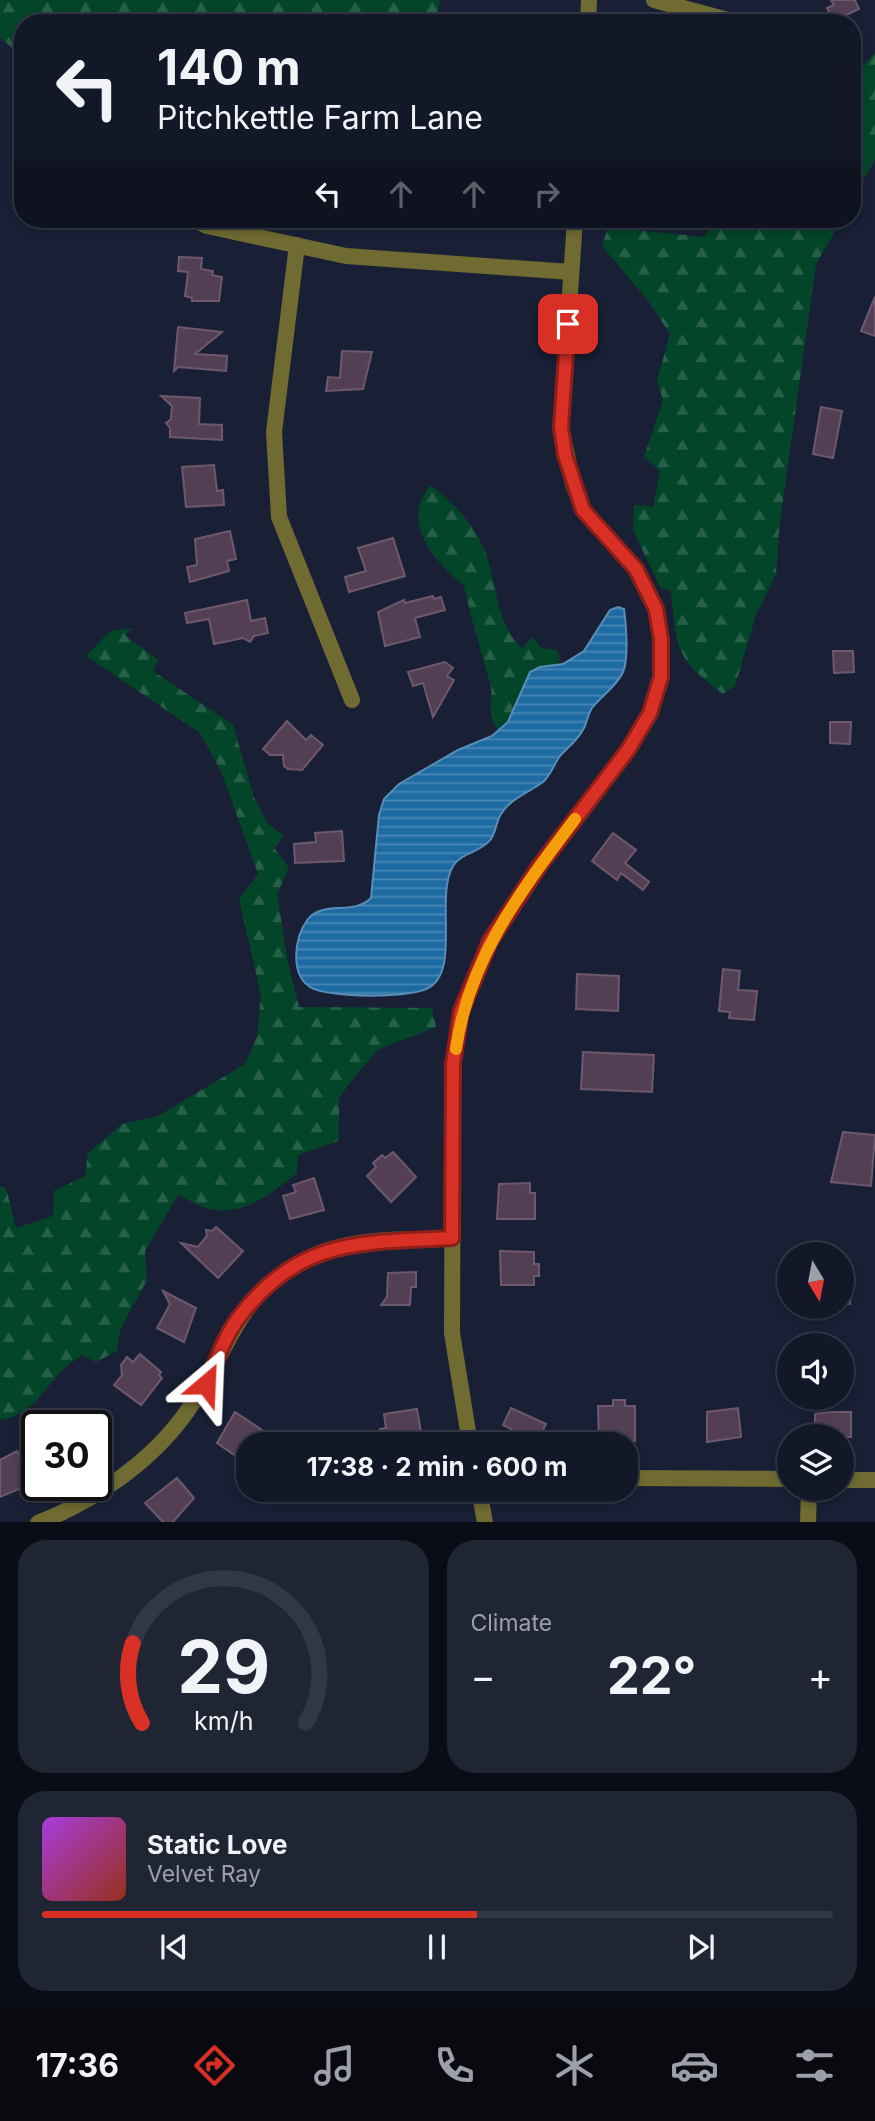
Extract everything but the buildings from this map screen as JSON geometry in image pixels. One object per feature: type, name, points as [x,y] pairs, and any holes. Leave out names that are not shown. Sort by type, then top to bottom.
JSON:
[{"type":"street","points":[[654,0],[706,14]]},
{"type":"street","points":[[216,228],[346,256],[571,272]]},
{"type":"street","points":[[468,1432],[452,1333],[453,1064],[461,1011],[490,941],[540,865],[628,750],[650,713],[661,677],[661,639],[656,609],[636,569],[583,510],[565,455],[561,427],[574,228]]},
{"type":"street","points":[[296,245],[274,432],[279,517],[352,699]]},
{"type":"street","points":[[38,1522],[103,1492],[135,1465],[181,1419],[206,1384],[238,1318],[279,1275],[319,1254],[351,1243],[452,1238]]},
{"type":"street","points":[[638,1478],[777,1479]]},
{"type":"street","points":[[854,1480],[875,1480]]},
{"type":"street","points":[[808,1522],[809,1501]]},
{"type":"street","points":[[482,1502],[485,1522]]},
{"type":"green space","points":[[0,0],[440,0],[438,14],[14,14],[14,50],[0,37]]},
{"type":"green space","points":[[875,52],[875,159],[861,185],[861,68]]},
{"type":"green space","points":[[608,228],[704,237],[710,228],[837,228],[816,264],[779,529],[776,574],[756,615],[735,686],[723,694],[695,671],[681,651],[677,640],[671,591],[660,587],[633,530],[634,505],[653,507],[660,471],[644,457],[663,400],[657,381],[670,334],[649,302],[602,246]]},
{"type":"green space","points":[[431,485],[461,513],[478,537],[488,560],[501,614],[513,638],[522,648],[533,637],[541,648],[557,650],[560,659],[555,666],[540,667],[530,672],[508,722],[498,730],[491,711],[490,683],[464,586],[432,553],[419,527],[418,513],[422,499]]},
{"type":"green space","points":[[132,628],[125,635],[158,660],[153,671],[233,725],[254,797],[268,824],[284,836],[274,848],[289,868],[277,894],[288,963],[299,1007],[432,1008],[436,1027],[379,1049],[339,1098],[339,1141],[298,1155],[297,1173],[265,1197],[242,1207],[217,1210],[200,1206],[178,1195],[145,1251],[147,1280],[120,1330],[117,1351],[96,1362],[82,1355],[62,1370],[28,1408],[21,1410],[20,1414],[0,1420],[0,1186],[6,1188],[16,1228],[53,1216],[54,1191],[85,1176],[88,1153],[122,1124],[158,1116],[245,1064],[257,1037],[261,995],[239,899],[258,874],[221,771],[200,733],[86,656],[110,631]]},
{"type":"water","points":[[618,607],[624,609],[626,640],[625,666],[620,677],[592,708],[582,732],[560,756],[546,779],[505,808],[493,836],[487,843],[461,858],[453,866],[446,895],[446,948],[439,978],[430,987],[406,994],[351,995],[319,991],[310,987],[303,981],[297,964],[297,944],[303,926],[314,913],[356,906],[371,898],[379,815],[384,799],[399,784],[458,750],[492,736],[508,722],[530,672],[540,667],[563,664],[584,651],[610,610]]},
{"type":"slow traffic","points":[[456,1049],[461,1011],[490,941],[540,865],[575,819]]},
{"type":"route","points":[[206,1384],[238,1318],[279,1275],[319,1254],[351,1243],[452,1238],[453,1064],[461,1011],[490,941],[540,865],[628,750],[650,713],[661,677],[661,639],[656,609],[636,569],[583,510],[565,455],[561,427],[568,324]]}]
